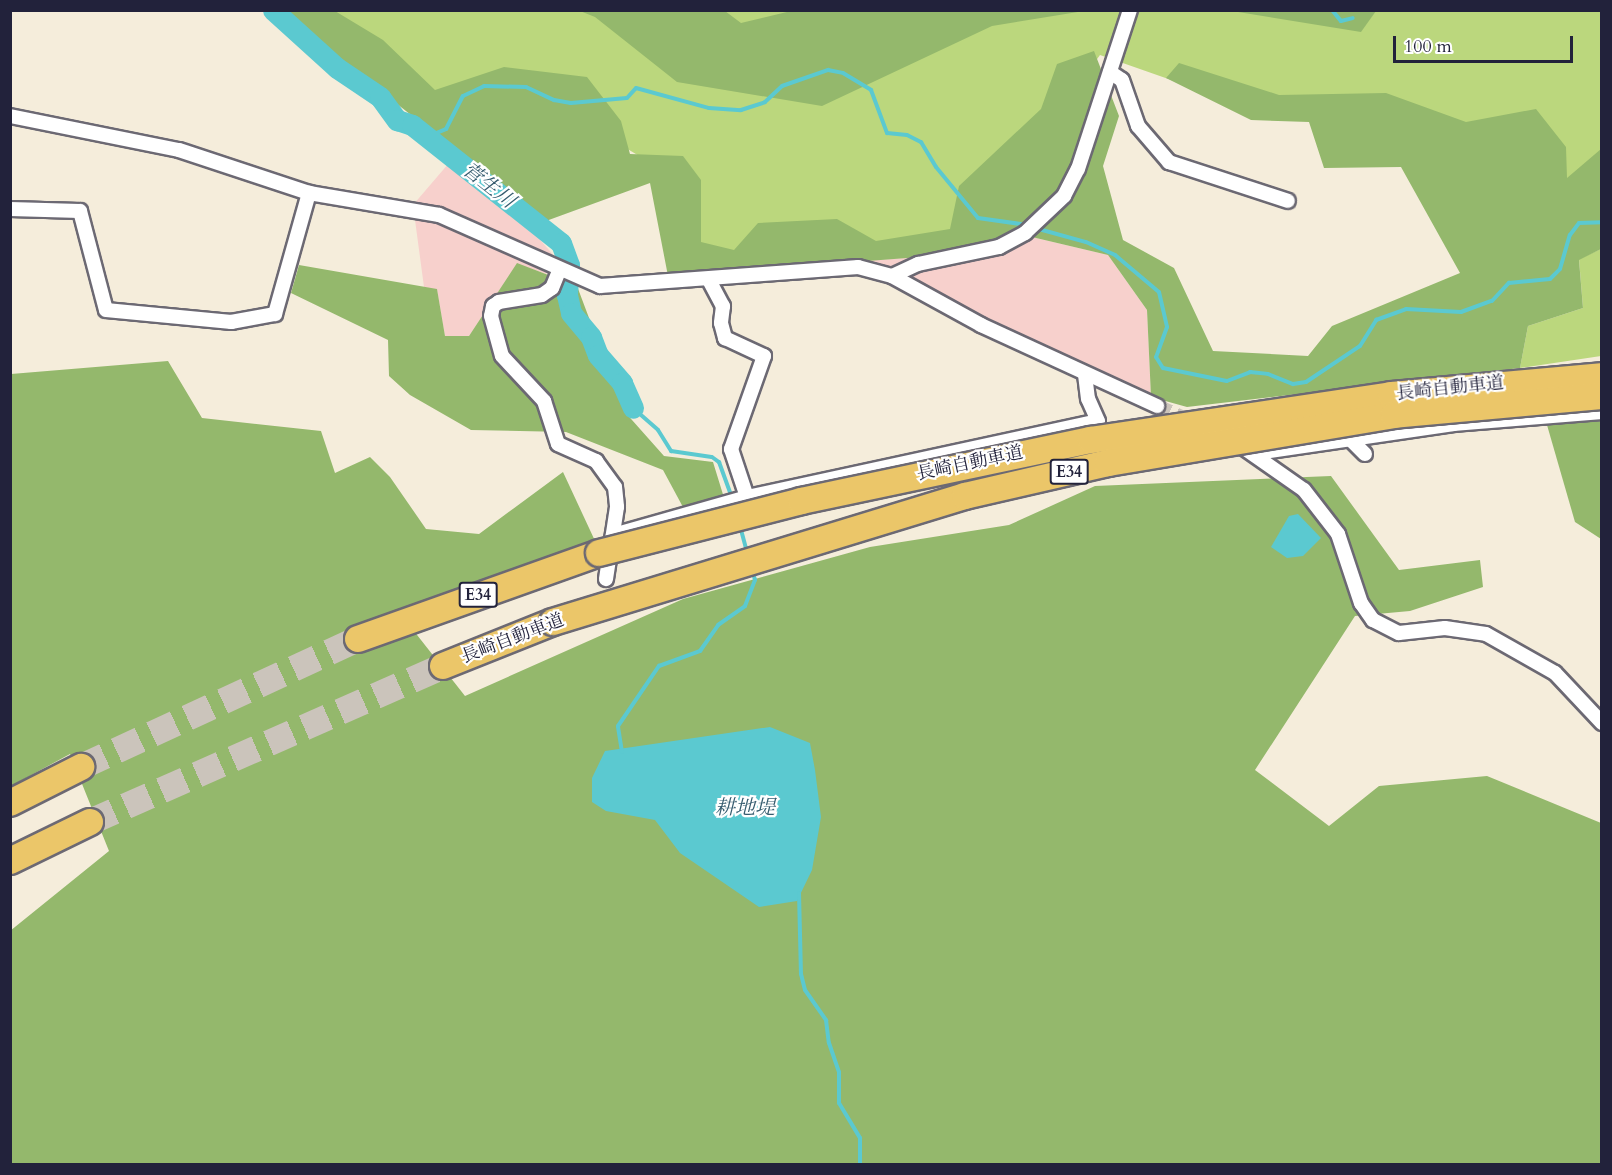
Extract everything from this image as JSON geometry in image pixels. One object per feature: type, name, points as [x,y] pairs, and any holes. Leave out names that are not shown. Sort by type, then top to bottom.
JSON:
[{"type":"highway","name":"長崎自動車道","points":[[358,639],[606,544],[1090,440],[1391,395],[1602,376]]},
{"type":"highway","name":"長崎自動車道","points":[[442,666],[553,622],[933,505],[1108,463],[1394,415],[1602,396]]},
{"type":"highway","points":[[10,803],[81,767]]},
{"type":"highway","points":[[10,861],[90,822]]},
{"type":"street","points":[[892,276],[918,264],[999,247],[1040,221],[1064,196],[1078,169],[1130,10]]},
{"type":"street","points":[[1110,72],[1122,80],[1138,126],[1170,162],[1288,201]]},
{"type":"street","points":[[10,116],[179,150],[309,193],[439,215],[585,283],[615,288],[858,267],[892,276],[921,294],[1085,374],[1157,406]]},
{"type":"street","points":[[10,209],[80,211],[106,310],[231,322],[275,314],[309,193]]},
{"type":"street","points":[[559,271],[552,288],[542,295],[498,302],[493,306],[491,316],[502,356],[544,401],[558,444],[596,461],[608,473],[615,487],[617,507],[606,544],[606,579]]},
{"type":"street","points":[[709,280],[723,306],[721,323],[725,338],[764,356],[731,449],[747,497]]},
{"type":"street","points":[[606,544],[747,497],[1098,421],[1088,399],[1085,374]]},
{"type":"street","points":[[1602,412],[1454,424],[1250,451],[1304,490],[1338,534],[1361,603],[1373,620],[1399,633],[1445,628],[1486,634],[1555,673],[1602,723]]},
{"type":"street","points":[[1348,437],[1365,454]]},
{"type":"shaded area","points":[[449,163],[530,228],[555,257],[546,274],[517,264],[469,336],[445,336],[437,290],[424,287],[413,205]]},
{"type":"shaded area","points":[[1011,232],[1108,255],[1147,310],[1151,397],[1087,371],[862,261],[960,254]]},
{"type":"green space","points":[[287,11],[335,11],[383,40],[435,90],[504,67],[587,77],[621,121],[630,154],[683,156],[701,180],[701,242],[734,250],[758,223],[837,219],[876,241],[950,229],[959,186],[1041,109],[1057,64],[1094,51],[1119,116],[1103,166],[1123,240],[1174,268],[1213,351],[1308,356],[1332,326],[1460,273],[1401,167],[1324,168],[1309,122],[1251,120],[1166,78],[1179,63],[1279,95],[1386,93],[1466,122],[1536,109],[1566,147],[1567,178],[1601,149],[1601,249],[1579,260],[1583,308],[1528,326],[1520,368],[1187,407],[1151,397],[1147,310],[1108,255],[1011,232],[960,254],[668,276],[650,183],[546,221],[350,67]]},
{"type":"green space","points":[[315,11],[1601,11],[1601,167],[1571,188],[1367,114],[1271,115],[1100,55],[968,239],[688,264],[656,166],[505,76],[426,97]]},
{"type":"green space","points":[[580,11],[725,11],[741,23],[791,11],[1084,11],[992,26],[822,106],[677,82],[595,17]]},
{"type":"green space","points":[[1232,11],[1376,11],[1361,32]]},
{"type":"green space","points":[[1601,249],[1601,356],[1520,368],[1528,326],[1583,308],[1579,259]]},
{"type":"green space","points":[[517,263],[577,286],[624,411],[664,456],[713,462],[725,501],[684,509],[663,470],[566,432],[471,430],[410,395],[389,376],[388,340],[291,293],[299,265],[437,289],[445,336],[469,336]]},
{"type":"green space","points":[[168,361],[202,418],[321,431],[335,473],[370,457],[390,477],[426,529],[479,534],[563,472],[596,543],[399,612],[465,696],[683,599],[870,547],[1009,525],[1095,486],[1331,476],[1399,570],[1480,560],[1483,587],[1410,611],[1355,616],[1255,770],[1329,826],[1379,786],[1487,776],[1601,823],[1601,1164],[11,1164],[10,931],[109,851],[70,754],[11,786],[11,374]]},
{"type":"green space","points":[[1602,421],[1601,539],[1575,522],[1547,425]]},
{"type":"water","points":[[1298,514],[1321,538],[1303,556],[1287,558],[1271,547],[1289,516]]},
{"type":"water","name":"耕地堤","points":[[770,727],[810,743],[815,770],[821,817],[812,870],[797,901],[759,907],[680,853],[655,820],[606,811],[592,802],[592,778],[605,751]]},
{"type":"waterway","name":"菅生川","points":[[273,10],[337,68],[380,97],[397,120],[412,125],[561,243],[569,265],[567,295],[571,313],[591,337],[598,355],[622,383],[633,408]]},
{"type":"waterway","points":[[1332,10],[1341,21],[1353,18]]},
{"type":"waterway","points":[[427,137],[446,129],[463,96],[484,86],[526,87],[554,100],[571,103],[627,98],[636,88],[709,108],[741,110],[765,102],[782,86],[828,70],[843,73],[871,90],[887,133],[907,135],[921,142],[936,167],[978,218],[1028,225]]},
{"type":"waterway","points":[[1035,228],[1086,242],[1115,255],[1159,292],[1167,327],[1156,357],[1163,368],[1227,381],[1250,372],[1268,374],[1293,384],[1306,382],[1360,346],[1376,320],[1406,309],[1461,312],[1492,301],[1509,283],[1550,279],[1560,269],[1570,235],[1579,223],[1602,222]]},
{"type":"waterway","points":[[633,408],[658,430],[671,451],[712,457],[719,462],[732,498]]},
{"type":"waterway","points":[[740,526],[747,553]]},
{"type":"waterway","points":[[622,752],[618,726],[659,666],[700,651],[718,625],[745,606],[755,580],[752,569]]},
{"type":"waterway","points":[[799,893],[801,974],[805,990],[826,1020],[829,1043],[839,1072],[839,1103],[860,1138],[860,1164]]},
{"type":"tunnel","points":[[1157,406],[1191,421]]},
{"type":"tunnel","points":[[81,767],[358,639]]},
{"type":"tunnel","points":[[90,822],[443,666]]}]
